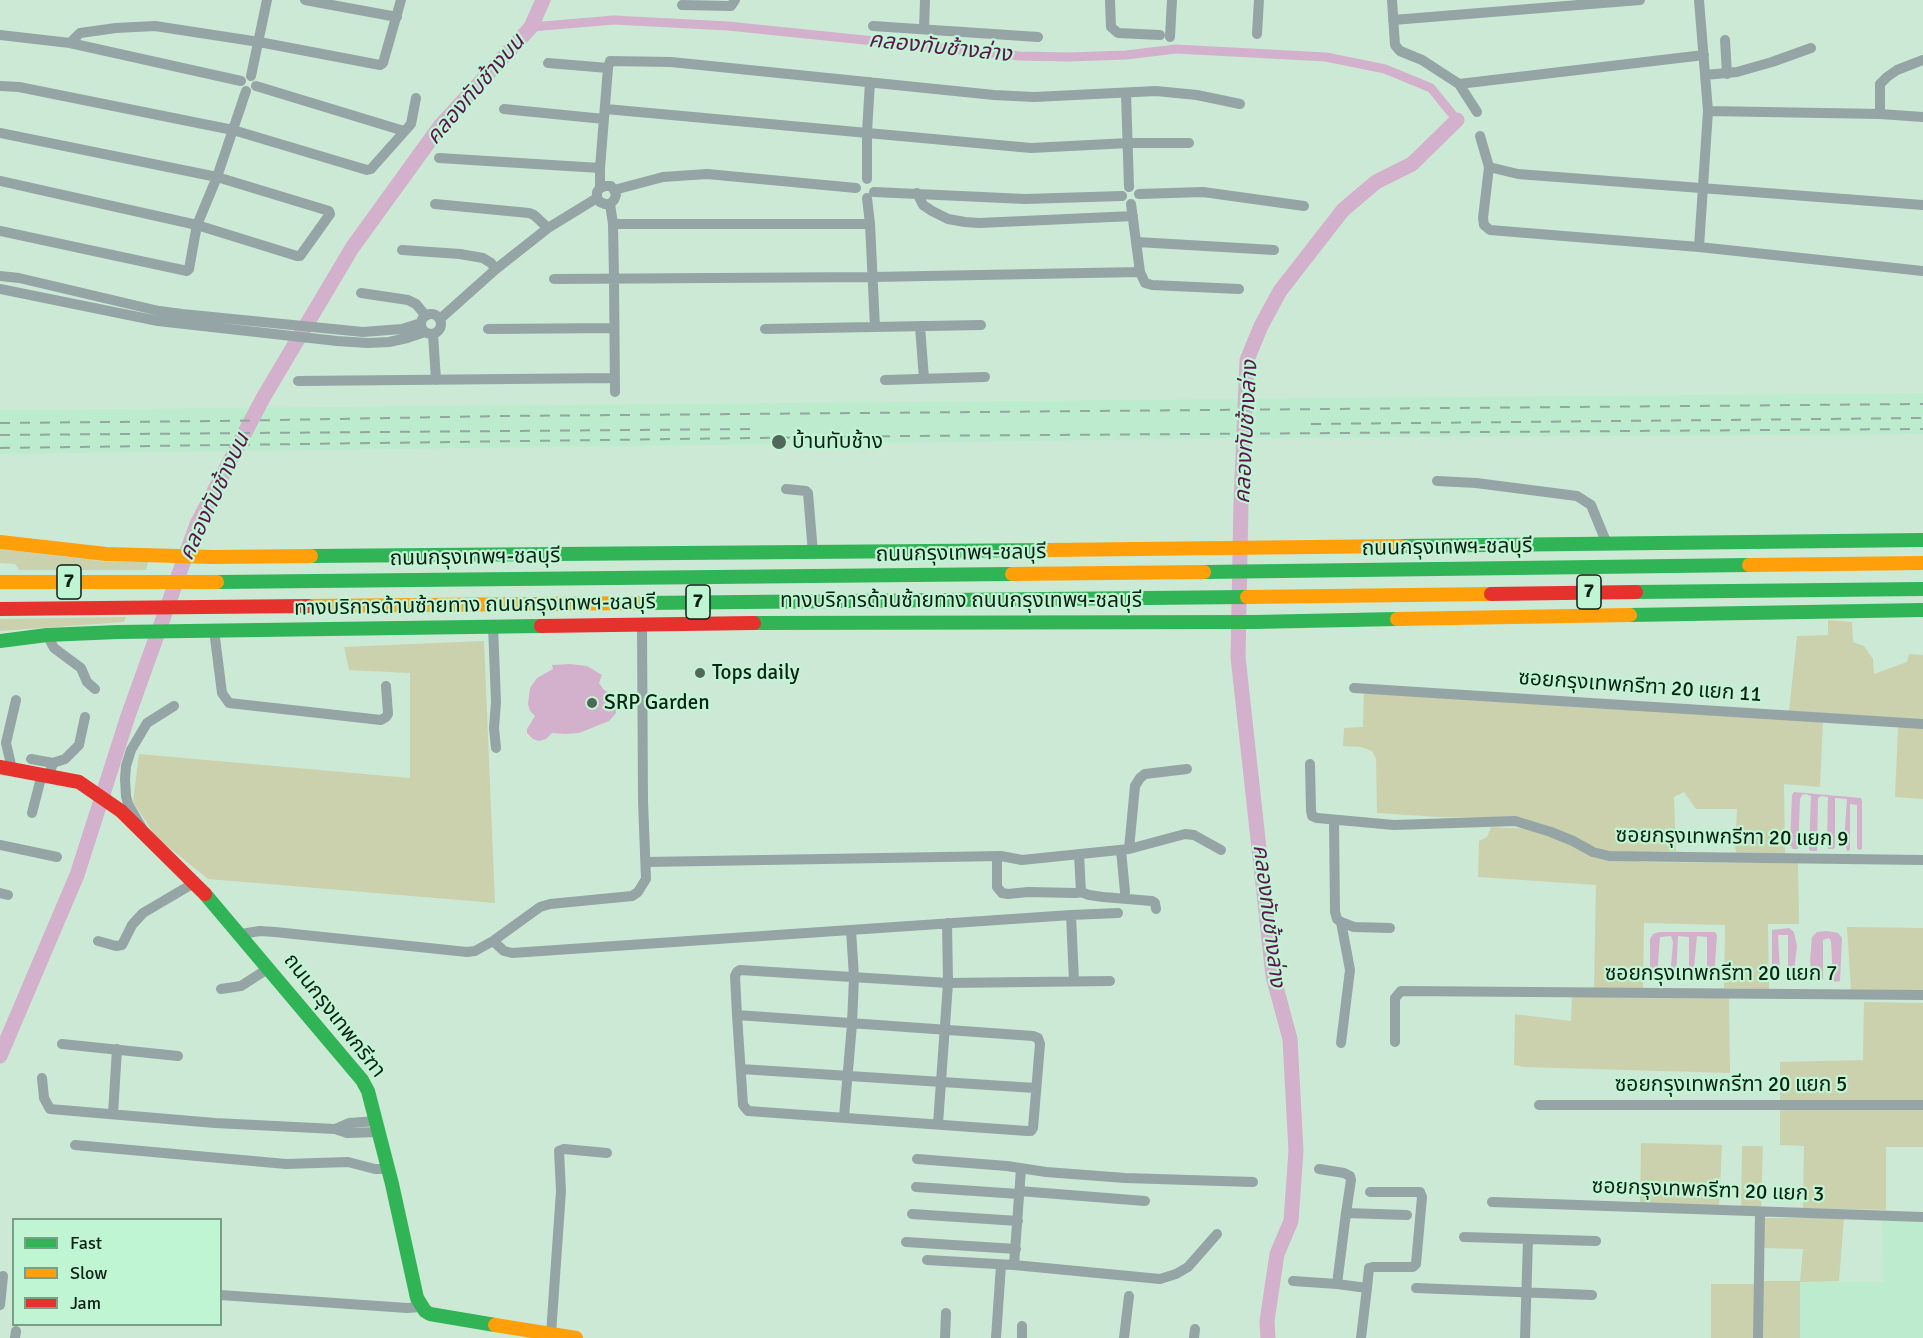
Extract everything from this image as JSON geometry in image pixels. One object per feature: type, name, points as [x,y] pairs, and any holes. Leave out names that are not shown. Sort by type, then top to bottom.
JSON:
[{"type":"main road","points":[[0,542],[79,552],[213,557],[813,553],[1923,540]]},
{"type":"main road","name":"ถนนกรุงเทพฯ-ชลบุรี","points":[[0,582],[1256,572],[1923,563]]},
{"type":"main road","name":"7","points":[[0,609],[1923,589]]},
{"type":"main road","name":"ทางบริการด้านซ้ายทาง ถนนกรุงเทพฯ-ชลบุรี","points":[[0,641],[47,635],[214,630],[1109,621],[1254,622],[1923,610]]},
{"type":"main road","name":"ถนนกรุงเทพกรีฑา","points":[[6,768],[48,771],[79,782],[121,811],[194,883],[241,934],[362,1080],[368,1091],[378,1126],[417,1298],[421,1307]]},
{"type":"main road","points":[[421,1307],[430,1314],[576,1338]]},
{"type":"street","points":[[0,231],[187,271],[197,225],[217,177],[248,83],[267,0]]},
{"type":"street","points":[[305,0],[397,17]]},
{"type":"street","points":[[70,43],[80,33],[155,26],[259,42],[380,65],[383,63],[402,0]]},
{"type":"street","points":[[682,5],[731,6],[735,0]]},
{"type":"street","points":[[924,29],[925,0]]},
{"type":"street","points":[[1110,0],[1111,27],[1118,33],[1165,36],[1172,0]]},
{"type":"street","points":[[1257,34],[1259,0]]},
{"type":"street","points":[[1392,0],[1395,45],[1400,51],[1422,60],[1459,84],[1477,112]]},
{"type":"street","points":[[1393,20],[1640,0]]},
{"type":"street","points":[[1699,247],[1708,111],[1700,0]]},
{"type":"street","points":[[873,26],[1038,37]]},
{"type":"street","points":[[0,36],[70,43],[248,83],[404,131]]},
{"type":"street","points":[[1725,40],[1727,74]]},
{"type":"street","points":[[1705,75],[1727,74],[1772,62],[1810,48]]},
{"type":"street","points":[[1459,84],[1704,55]]},
{"type":"street","points":[[1880,114],[1880,84],[1897,70],[1923,60]]},
{"type":"street","points":[[440,319],[496,269],[548,228],[599,193],[605,186],[610,186],[614,190],[616,195],[614,200],[610,204],[600,202],[599,193],[610,62],[672,62],[1011,96],[1177,92],[1240,104]]},
{"type":"street","points":[[548,63],[609,68]]},
{"type":"street","points":[[867,179],[870,82]]},
{"type":"street","points":[[0,86],[20,87],[233,130],[367,170],[371,169],[411,124],[416,98]]},
{"type":"street","points":[[1126,93],[1129,187]]},
{"type":"street","points":[[504,109],[867,132],[1031,148],[1129,143],[1189,143]]},
{"type":"street","points":[[1708,111],[1923,117]]},
{"type":"street","points":[[0,134],[217,177],[329,211],[330,217],[300,256],[297,256],[197,225],[0,181]]},
{"type":"street","points":[[1480,136],[1489,167],[1483,218],[1484,225],[1490,230],[1699,247],[1923,271]]},
{"type":"street","points":[[439,158],[600,168]]},
{"type":"street","points":[[1489,167],[1518,174],[1923,205]]},
{"type":"street","points":[[614,190],[663,177],[707,174],[856,188]]},
{"type":"street","points":[[867,179],[858,182],[856,188],[860,196],[917,193],[1025,200],[1122,196]]},
{"type":"street","points":[[867,179],[873,183],[870,224],[875,327]]},
{"type":"street","points":[[1129,187],[1136,189],[1139,194],[1137,201],[1131,204],[1125,202],[1122,196],[1124,190],[1129,187]]},
{"type":"street","points":[[1139,194],[1203,192],[1304,206]]},
{"type":"street","points":[[917,193],[932,211],[948,219],[964,222],[1133,216]]},
{"type":"street","points":[[435,204],[529,213],[548,228]]},
{"type":"street","points":[[610,204],[613,224],[615,392]]},
{"type":"street","points":[[1131,204],[1140,272],[1145,283],[1239,289]]},
{"type":"street","points":[[613,224],[870,224]]},
{"type":"street","points":[[1137,242],[1274,250]]},
{"type":"street","points":[[402,250],[483,258],[496,269]]},
{"type":"street","points":[[554,279],[873,277],[1140,272]]},
{"type":"street","points":[[0,276],[27,280],[180,318],[250,331],[322,334]]},
{"type":"street","points":[[25,293],[27,280]]},
{"type":"street","points":[[0,289],[159,321],[180,318],[256,320],[368,343],[407,338],[426,326],[431,314],[440,319],[439,331],[426,326]]},
{"type":"street","points":[[362,293],[408,300],[416,304],[426,326],[436,380]]},
{"type":"street","points":[[765,329],[981,325]]},
{"type":"street","points":[[920,326],[924,379]]},
{"type":"street","points":[[488,330],[614,328]]},
{"type":"street","points":[[885,380],[985,377]]},
{"type":"street","points":[[298,381],[615,378]]},
{"type":"street","points":[[1437,481],[1476,483],[1577,496],[1591,505],[1607,543]]},
{"type":"street","points":[[786,489],[808,493],[813,553]]},
{"type":"street","points":[[241,934],[260,931],[274,932],[468,952],[475,951],[493,941],[540,907],[632,896],[642,887],[646,879],[642,625]]},
{"type":"street","points":[[493,626],[496,748]]},
{"type":"street","points":[[214,630],[222,693],[229,703],[384,719],[388,714],[386,686]]},
{"type":"street","points":[[47,635],[54,648],[81,669],[87,682],[95,689]]},
{"type":"street","name":"ซอยกรุงเทพกรีฑา 20 แยก 11","points":[[1354,688],[1923,724]]},
{"type":"street","points":[[6,768],[6,743],[16,700]]},
{"type":"street","points":[[144,834],[126,796],[124,779],[126,766],[131,750],[147,723],[174,706]]},
{"type":"street","points":[[32,813],[48,771],[78,748],[85,717]]},
{"type":"street","points":[[31,759],[48,771]]},
{"type":"street","name":"ซอยกรุงเทพกรีฑา 20 แยก 9","points":[[1310,764],[1312,816],[1317,818],[1394,825],[1515,821],[1551,832],[1593,852],[1609,856],[1923,860]]},
{"type":"street","points":[[1125,892],[1125,849],[1135,786],[1145,774],[1187,769]]},
{"type":"street","points":[[1334,820],[1337,919],[1354,927],[1390,928]]},
{"type":"street","points":[[646,862],[997,856],[1022,860],[1125,849],[1185,834],[1194,835],[1221,850]]},
{"type":"street","points":[[0,845],[57,857]]},
{"type":"street","points":[[1079,854],[1082,876],[1081,892]]},
{"type":"street","points":[[997,856],[997,888],[1002,893],[1081,892],[1103,897],[1152,901],[1156,909]]},
{"type":"street","points":[[98,940],[116,946],[122,945],[132,925],[142,913],[194,883]]},
{"type":"street","points":[[493,941],[504,951],[512,953],[1118,913]]},
{"type":"street","points":[[1071,915],[1074,981]]},
{"type":"street","points":[[1341,922],[1350,970],[1341,1042]]},
{"type":"street","points":[[938,1124],[948,983],[947,923]]},
{"type":"street","points":[[844,1117],[854,977],[851,930]]},
{"type":"street","points":[[221,989],[242,986],[269,968]]},
{"type":"street","points":[[736,1014],[1034,1036],[1038,1038],[1040,1044],[1031,1131],[748,1111],[743,1105],[736,1014],[735,976],[737,972],[740,969],[948,983],[1110,981]]},
{"type":"street","name":"ซอยกรุงเทพกรีฑา 20 แยก 7","points":[[1395,1042],[1395,998],[1401,991],[1923,995]]},
{"type":"street","points":[[62,1044],[178,1056]]},
{"type":"street","points":[[113,1114],[117,1049]]},
{"type":"street","points":[[741,1069],[1035,1088]]},
{"type":"street","points":[[42,1078],[44,1098],[50,1109],[215,1123],[335,1128],[349,1123],[378,1126]]},
{"type":"street","name":"ซอยกรุงเทพกรีฑา 20 แยก 5","points":[[1539,1105],[1923,1105]]},
{"type":"street","points":[[75,1145],[286,1164],[348,1162],[375,1169],[388,1169]]},
{"type":"street","points":[[551,1334],[561,1191],[559,1151],[564,1149],[607,1153]]},
{"type":"street","points":[[917,1159],[1125,1178],[1253,1182]]},
{"type":"street","points":[[1014,1265],[1021,1169]]},
{"type":"street","points":[[1319,1169],[1344,1173],[1350,1176],[1351,1180],[1337,1284]]},
{"type":"street","points":[[916,1187],[1145,1202]]},
{"type":"street","points":[[1361,1338],[1369,1268],[1413,1267],[1416,1264],[1422,1194],[1420,1192],[1370,1192]]},
{"type":"street","name":"ซอยกรุงเทพกรีฑา 20 แยก 3","points":[[1492,1202],[1923,1217]]},
{"type":"street","points":[[1758,1338],[1760,1212]]},
{"type":"street","points":[[1346,1213],[1407,1215]]},
{"type":"street","points":[[912,1214],[1018,1221]]},
{"type":"street","points":[[927,1260],[1014,1265],[1160,1279],[1188,1267],[1217,1234]]},
{"type":"street","points":[[1464,1237],[1596,1241]]},
{"type":"street","points":[[1525,1338],[1528,1239]]},
{"type":"street","points":[[906,1242],[1016,1249]]},
{"type":"street","points":[[996,1338],[1001,1265]]},
{"type":"street","points":[[0,1305],[6,1277]]},
{"type":"street","points":[[1293,1281],[1367,1288]]},
{"type":"street","points":[[1416,1288],[1592,1295]]},
{"type":"street","points":[[222,1295],[407,1308],[421,1307]]},
{"type":"street","points":[[1124,1338],[1129,1296]]},
{"type":"street","points":[[945,1338],[946,1313]]},
{"type":"street","points":[[1022,1326],[1022,1338]]},
{"type":"shaded area","points":[[1923,393],[1923,434],[1261,438],[0,454],[0,410]]},
{"type":"shaded area","points":[[0,549],[109,562],[148,562],[146,570],[19,570],[15,564],[0,563]]},
{"type":"shaded area","points":[[126,617],[124,622],[0,631],[0,619]]},
{"type":"shaded area","points":[[1828,620],[1852,622],[1853,642],[1864,646],[1873,659],[1874,674],[1907,662],[1909,654],[1923,655],[1923,719],[1789,711],[1797,636],[1828,635]]},
{"type":"shaded area","points":[[484,641],[495,903],[208,879],[156,837],[133,802],[139,754],[410,778],[410,673],[349,670],[344,647]]},
{"type":"shaded area","points":[[552,665],[587,666],[602,675],[599,683],[604,690],[616,696],[616,713],[609,721],[579,733],[552,733],[546,739],[539,741],[533,739],[527,733],[535,716],[528,704],[530,688],[537,678],[553,669]]},
{"type":"shaded area","points":[[1364,690],[1823,721],[1820,787],[1784,784],[1785,855],[1737,854],[1735,848],[1737,809],[1696,809],[1684,792],[1674,797],[1676,851],[1606,852],[1542,824],[1516,818],[1438,817],[1377,813],[1376,759],[1372,751],[1361,747],[1343,746],[1344,728],[1363,727]]},
{"type":"shaded area","points":[[1898,727],[1923,728],[1923,799],[1895,797]]},
{"type":"shaded area","points":[[1794,792],[1861,798],[1862,849],[1857,848],[1857,805],[1850,804],[1850,850],[1847,851],[1844,841],[1847,799],[1835,798],[1835,847],[1828,849],[1828,797],[1821,796],[1818,798],[1817,851],[1809,850],[1811,796],[1806,794],[1800,799],[1798,849],[1793,849],[1790,845]]},
{"type":"shaded area","points":[[1491,827],[1532,829],[1642,862],[1798,863],[1799,924],[1768,924],[1769,989],[1724,988],[1725,925],[1644,923],[1643,989],[1594,988],[1596,885],[1478,877],[1479,841],[1487,837]]},
{"type":"shaded area","points":[[1847,927],[1923,928],[1923,991],[1851,990]]},
{"type":"shaded area","points":[[1789,928],[1794,932],[1797,946],[1793,980],[1789,980],[1788,977],[1788,935],[1778,935],[1780,973],[1775,981],[1772,980],[1772,930]]},
{"type":"shaded area","points":[[1659,932],[1715,932],[1717,935],[1714,979],[1707,978],[1707,937],[1697,936],[1693,978],[1689,979],[1689,937],[1678,936],[1676,978],[1670,979],[1673,942],[1671,936],[1660,937],[1657,976],[1650,976],[1650,939],[1653,934]]},
{"type":"shaded area","points":[[1817,932],[1838,933],[1842,938],[1840,981],[1835,982],[1833,979],[1829,938],[1823,940],[1823,979],[1814,980],[1812,975],[1810,961],[1812,937]]},
{"type":"shaded area","points":[[1572,995],[1729,997],[1730,1073],[1514,1065],[1515,1014],[1571,1021]]},
{"type":"shaded area","points":[[1864,1002],[1923,1003],[1923,1102],[1780,1100],[1780,1062],[1863,1060]]},
{"type":"shaded area","points":[[1780,1108],[1923,1109],[1923,1147],[1886,1147],[1886,1210],[1803,1208],[1804,1146],[1780,1145]]},
{"type":"shaded area","points":[[1641,1143],[1722,1145],[1719,1208],[1640,1206]]},
{"type":"shaded area","points":[[1742,1146],[1763,1146],[1761,1210],[1741,1209]]},
{"type":"shaded area","points":[[1764,1218],[1844,1218],[1839,1281],[1800,1282],[1800,1338],[1760,1338],[1763,1281],[1800,1281],[1803,1249],[1762,1248]]},
{"type":"shaded area","points":[[1882,1219],[1923,1221],[1923,1338],[1800,1338],[1800,1281],[1883,1282]]},
{"type":"shaded area","points":[[1711,1284],[1755,1284],[1755,1338],[1711,1338]]},
{"type":"waterway","name":"คลองทับช้างบน","points":[[0,1056],[77,875],[128,716],[197,524],[263,398],[352,248],[441,125],[531,27],[543,0]]},
{"type":"waterway","name":"คลองทับช้างล่าง","points":[[531,27],[614,20],[728,26],[1020,56],[1126,55],[1176,49],[1326,57],[1385,69],[1431,88],[1457,120]]},
{"type":"waterway","name":"คลองทับช้างล่าง","points":[[1268,1338],[1267,1321],[1277,1254],[1291,1221],[1296,1151],[1290,1039],[1273,976],[1238,657],[1247,360],[1261,326],[1280,291],[1343,210],[1376,182],[1412,164],[1457,120]]},
{"type":"railway","points":[[0,423],[502,416],[1923,404]]},
{"type":"railway","points":[[1311,424],[1923,418]]},
{"type":"railway","points":[[0,435],[759,429]]},
{"type":"railway","points":[[0,448],[903,436],[1923,429]]},
{"type":"traffic: fast","points":[[1400,546],[1923,540]]},
{"type":"traffic: fast","points":[[311,556],[1050,550]]},
{"type":"traffic: fast","points":[[1204,572],[1749,565]]},
{"type":"traffic: fast","points":[[217,582],[1012,574]]},
{"type":"traffic: fast","points":[[1636,592],[1923,589]]},
{"type":"traffic: fast","points":[[643,603],[1247,597]]},
{"type":"traffic: fast","points":[[1630,615],[1923,610]]},
{"type":"traffic: fast","points":[[754,623],[1254,622],[1397,619]]},
{"type":"traffic: fast","points":[[0,641],[47,635],[118,632],[541,626]]},
{"type":"traffic: fast","points":[[205,894],[362,1080],[368,1091],[392,1184],[417,1298],[425,1311],[430,1314],[495,1325]]},
{"type":"traffic: slow","points":[[0,542],[106,554],[213,557],[311,556]]},
{"type":"traffic: slow","points":[[1050,550],[1400,546]]},
{"type":"traffic: slow","points":[[1749,565],[1923,563]]},
{"type":"traffic: slow","points":[[1012,574],[1204,572]]},
{"type":"traffic: slow","points":[[0,582],[217,582]]},
{"type":"traffic: slow","points":[[1247,597],[1491,594]]},
{"type":"traffic: slow","points":[[308,606],[643,603]]},
{"type":"traffic: slow","points":[[1397,619],[1630,615]]},
{"type":"traffic: slow","points":[[495,1325],[576,1338]]},
{"type":"traffic: jam","points":[[1491,594],[1636,592]]},
{"type":"traffic: jam","points":[[0,609],[308,606]]},
{"type":"traffic: jam","points":[[541,626],[754,623]]},
{"type":"traffic: jam","points":[[0,767],[79,782],[121,811],[205,894]]},
{"type":"place","name":"บ้านทับช้าง","points":[[779,442]]},
{"type":"place","name":"Tops daily","points":[[700,673]]},
{"type":"place","name":"SRP Garden","points":[[592,703]]}]
